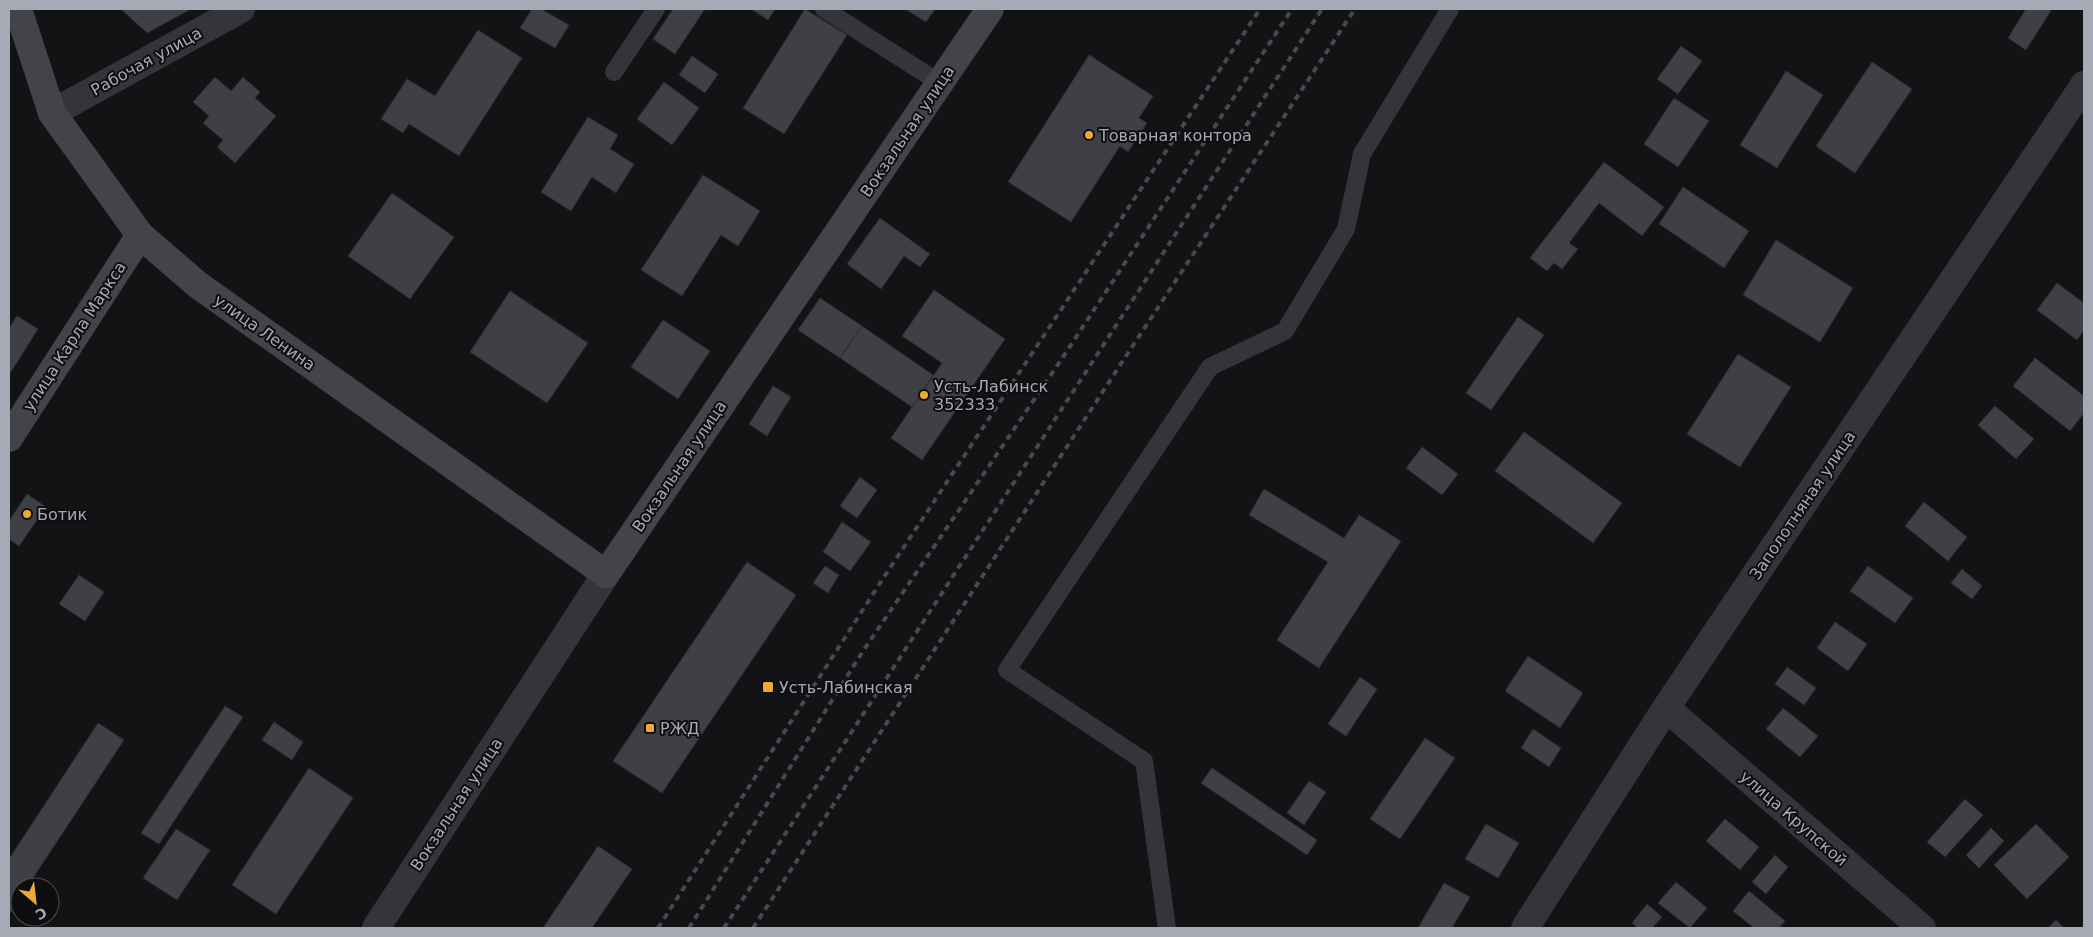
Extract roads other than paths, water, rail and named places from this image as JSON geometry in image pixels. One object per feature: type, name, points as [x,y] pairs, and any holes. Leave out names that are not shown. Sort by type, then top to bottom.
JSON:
[{"type":"street","name":"улица Ленина","points":[[18,9],[52,113],[140,235],[198,285],[606,574]]},
{"type":"street","name":"Рабочая улица","points":[[52,113],[241,9]]},
{"type":"street","name":"Вокзальная улица","points":[[376,928],[606,574],[990,9]]},
{"type":"street","name":"Заполотняная улица","points":[[1525,928],[1666,708],[2084,84]]},
{"type":"street","name":"улица Карла Маркса","points":[[9,438],[140,235]]},
{"type":"street","name":"улица Крупской","points":[[1666,708],[1922,928]]},
{"type":"lane","points":[[614,72],[656,9]]},
{"type":"lane","points":[[824,9],[940,82]]},
{"type":"lane","points":[[1167,928],[1144,761],[1007,670],[1210,366],[1285,331],[1346,230],[1362,154],[1450,9]]},
{"type":"railway","points":[[658,928],[882,580],[1260,9]]},
{"type":"railway","points":[[689,928],[863,651],[1057,366],[1292,9]]},
{"type":"railway","points":[[724,928],[1322,9]]},
{"type":"railway","points":[[753,928],[1355,9]]},
{"type":"place","name":"Товарная контора","points":[[1089,135]]},
{"type":"place","name":"Усть-Лабинск 352333","points":[[924,395]]},
{"type":"place","name":"Ботик","points":[[27,514]]},
{"type":"place","name":"Усть-Лабинская","points":[[768,687]]},
{"type":"place","name":"РЖД","points":[[650,728]]}]
